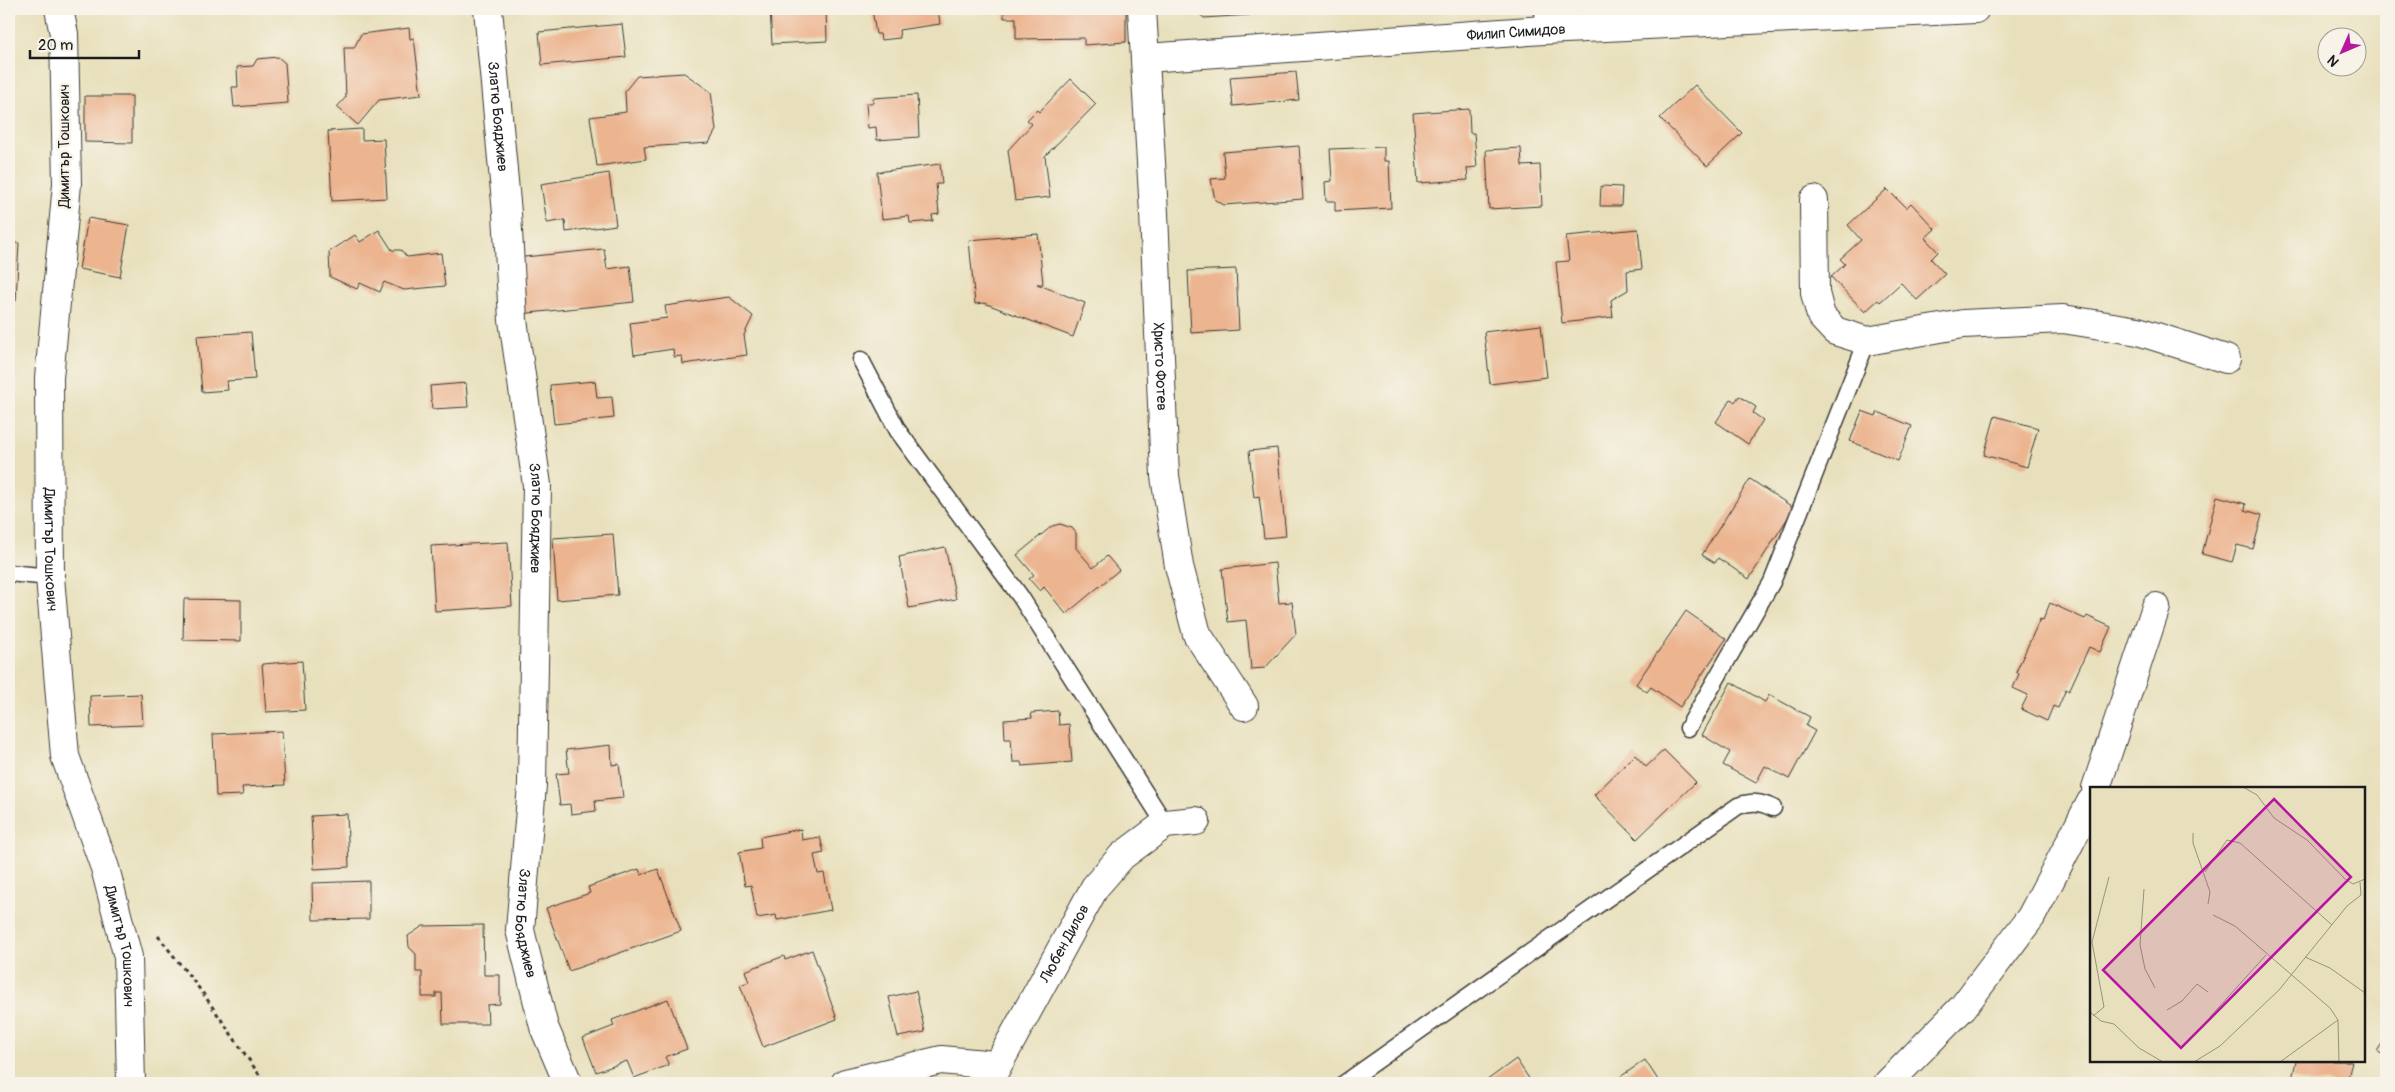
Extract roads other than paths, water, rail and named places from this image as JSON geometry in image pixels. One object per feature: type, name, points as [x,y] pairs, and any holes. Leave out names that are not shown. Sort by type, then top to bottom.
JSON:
[{"type":"street","name":"Димитър Тошкович","points":[[59,9],[64,34],[67,184],[49,378],[50,577],[66,756],[105,868],[128,958],[131,1083]]},
{"type":"street","name":"Златю Бояджиев","points":[[488,9],[507,213],[513,320],[536,485],[532,785],[520,930],[544,1027],[568,1083]]},
{"type":"street","name":"Христо Фотев","points":[[1142,9],[1146,58],[1165,476],[1179,566],[1197,634],[1244,706]]},
{"type":"street","name":"Филип Симидов","points":[[1146,58],[1543,19],[1976,9]]},
{"type":"street","points":[[1814,200],[1815,293],[1821,316],[1835,332],[1867,341],[1963,324],[2063,319],[2138,331],[2226,359]]},
{"type":"street","points":[[2096,787],[2156,607]]},
{"type":"street","points":[[1888,1083],[1963,1007],[2031,916],[2090,804]]},
{"type":"street","points":[[1165,824],[1196,821]]},
{"type":"street","name":"Любен Дилов","points":[[992,1074],[1095,887],[1122,856],[1165,824]]},
{"type":"street","points":[[845,1083],[942,1060],[992,1074]]},
{"type":"lane","points":[[1688,728],[1772,582],[1867,341]]},
{"type":"lane","points":[[861,360],[898,431],[1020,596],[1165,824]]},
{"type":"lane","points":[[9,573],[50,577]]},
{"type":"lane","points":[[1345,1083],[1738,806],[1750,802],[1762,803],[1773,808]]}]
